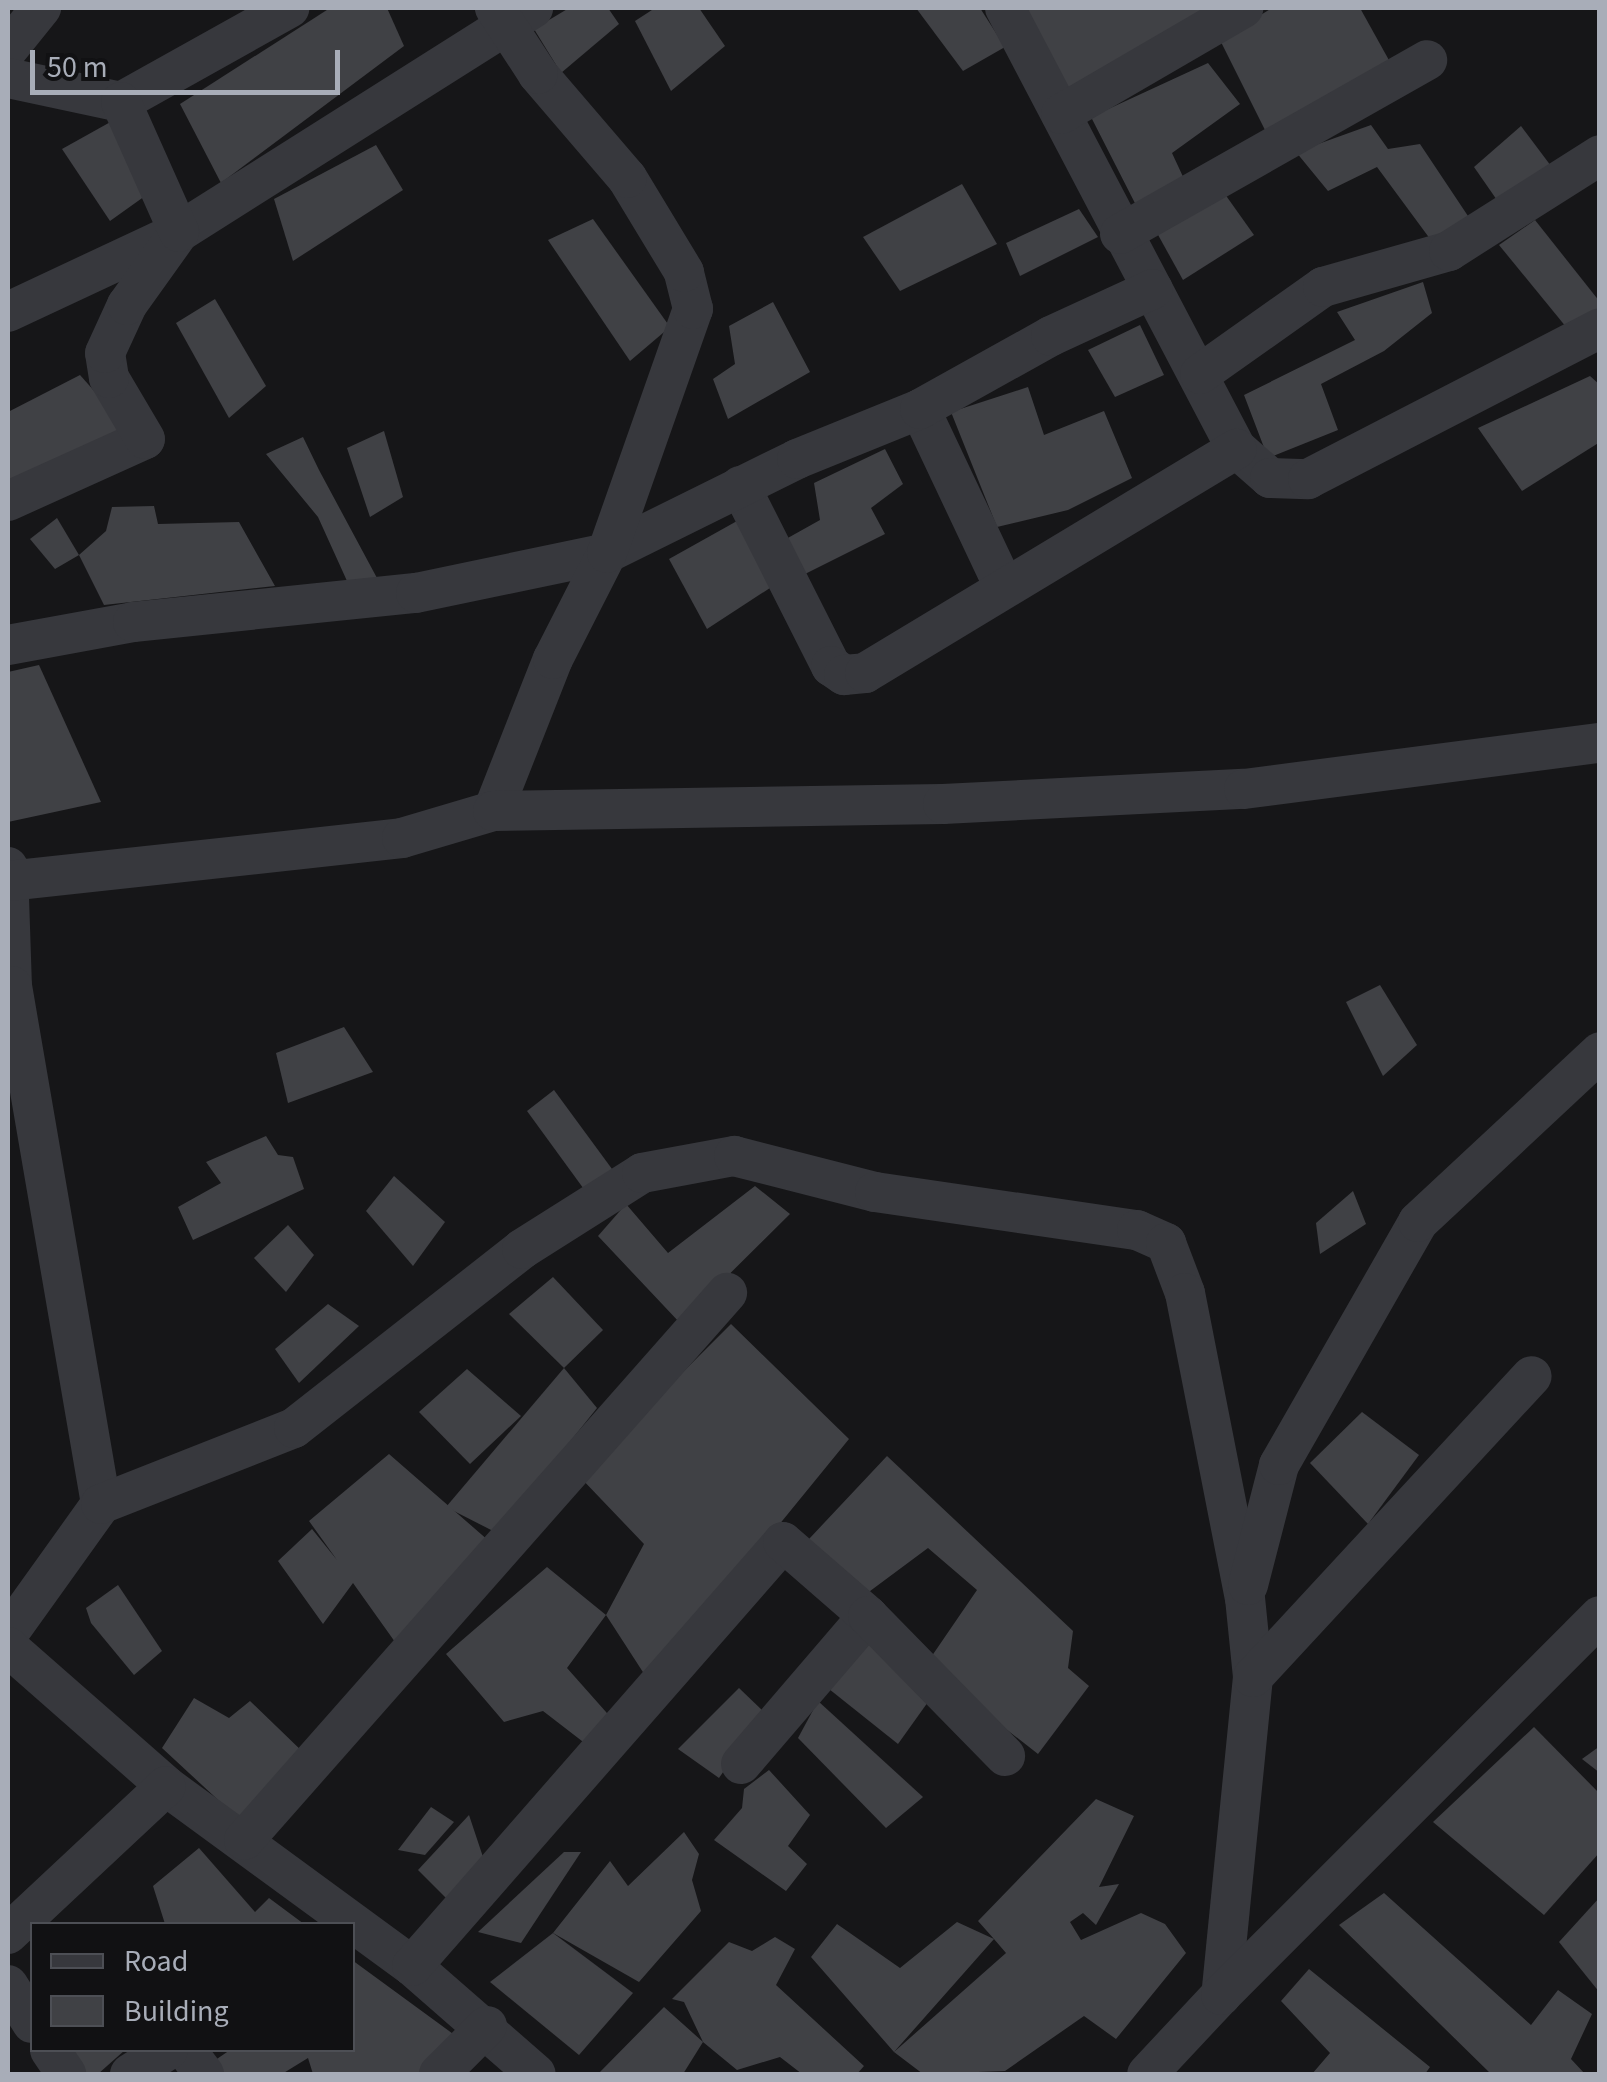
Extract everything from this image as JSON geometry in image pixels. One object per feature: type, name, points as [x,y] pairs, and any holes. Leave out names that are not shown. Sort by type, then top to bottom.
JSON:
[{"type":"street","points":[[8,48],[41,8]]},
{"type":"street","points":[[8,78],[122,102],[289,8]]},
{"type":"street","points":[[1005,8],[1236,449],[1270,478],[1308,479],[1600,328]]},
{"type":"street","points":[[1060,114],[1243,8]]},
{"type":"street","points":[[8,312],[180,232],[513,14],[538,74],[627,178],[684,272],[693,308],[606,552],[553,659],[493,811]]},
{"type":"street","points":[[1120,234],[1427,60]]},
{"type":"street","points":[[122,102],[180,232]]},
{"type":"street","points":[[1200,374],[1323,287],[1449,251],[1600,155]]},
{"type":"street","points":[[8,502],[145,438],[109,378],[105,353],[127,306],[180,232]]},
{"type":"street","points":[[8,646],[133,622],[416,593],[606,552],[740,486],[920,409],[1153,289]]},
{"type":"street","points":[[920,409],[1004,587]]},
{"type":"street","points":[[740,486],[832,666],[844,675],[864,672],[1004,587],[1089,543],[1236,449]]},
{"type":"street","points":[[101,1504],[12,986],[9,876],[402,838],[493,811],[820,801],[943,804],[1244,789],[1600,743]]},
{"type":"street","points":[[1245,1598],[1279,1465],[1418,1222],[1600,1052]]},
{"type":"street","points":[[8,1634],[101,1504],[294,1428],[522,1248],[642,1173],[734,1156],[876,1192],[1137,1230],[1166,1243],[1185,1293],[1245,1598],[1253,1677],[1221,1995]]},
{"type":"street","points":[[244,1840],[727,1294]]},
{"type":"street","points":[[1253,1677],[1532,1376]]},
{"type":"street","points":[[412,1966],[783,1542],[868,1616],[1006,1756]]},
{"type":"street","points":[[741,1764],[868,1616]]},
{"type":"street","points":[[1147,2074],[1600,1616]]},
{"type":"street","points":[[8,1647],[166,1786],[353,1922]]},
{"type":"street","points":[[8,1934],[166,1786]]},
{"type":"street","points":[[355,1923],[487,2026],[536,2074]]},
{"type":"street","points":[[8,1985],[30,2020]]},
{"type":"street","points":[[440,2074],[487,2026]]},
{"type":"street","points":[[51,2052],[66,2074]]},
{"type":"street","points":[[130,2074],[165,2052]]},
{"type":"street","points":[[188,2052],[204,2074]]},
{"type":"building","points":[[330,8],[387,8],[404,46],[221,183],[180,104]]},
{"type":"building","points":[[569,8],[608,8],[619,24],[561,73],[534,29]]},
{"type":"building","points":[[655,8],[699,8],[725,46],[671,91],[635,21]]},
{"type":"building","points":[[916,8],[980,8],[1005,47],[963,71]]},
{"type":"building","points":[[1016,8],[1226,8],[1068,98]]},
{"type":"building","points":[[1272,8],[1360,8],[1395,71],[1271,142],[1220,40]]},
{"type":"building","points":[[1208,63],[1240,104],[1172,153],[1185,181],[1140,213],[1091,117]]},
{"type":"building","points":[[114,120],[152,191],[110,221],[62,149]]},
{"type":"building","points":[[1371,125],[1388,149],[1420,144],[1476,228],[1436,247],[1377,167],[1328,191],[1296,152]]},
{"type":"building","points":[[1521,126],[1557,174],[1499,203],[1474,167]]},
{"type":"building","points":[[376,145],[403,190],[293,261],[274,199]]},
{"type":"building","points":[[962,184],[997,244],[900,291],[863,237]]},
{"type":"building","points":[[1222,190],[1254,235],[1183,280],[1157,233]]},
{"type":"building","points":[[1079,209],[1098,237],[1020,276],[1006,243]]},
{"type":"building","points":[[593,219],[670,327],[630,361],[548,240]]},
{"type":"building","points":[[1535,220],[1600,302],[1600,316],[1571,333],[1499,245]]},
{"type":"building","points":[[1423,282],[1432,313],[1384,351],[1321,384],[1338,430],[1268,458],[1244,395],[1355,340],[1337,312]]},
{"type":"building","points":[[215,299],[266,386],[229,418],[176,323]]},
{"type":"building","points":[[773,302],[810,372],[728,419],[713,379],[735,364],[729,326]]},
{"type":"building","points":[[1140,325],[1164,375],[1115,397],[1088,350]]},
{"type":"building","points":[[80,375],[128,429],[8,496],[8,412]]},
{"type":"building","points":[[1590,376],[1600,385],[1600,442],[1522,491],[1478,428]]},
{"type":"building","points":[[1028,387],[1044,435],[1104,411],[1132,478],[1068,510],[997,527],[951,412]]},
{"type":"building","points":[[384,431],[403,497],[370,517],[347,448]]},
{"type":"building","points":[[303,437],[377,578],[347,581],[318,517],[266,454]]},
{"type":"building","points":[[885,449],[903,484],[871,508],[885,534],[805,574],[786,539],[820,520],[814,483]]},
{"type":"building","points":[[154,506],[158,524],[239,522],[275,586],[104,605],[79,555],[106,531],[112,507]]},
{"type":"building","points":[[57,518],[79,555],[55,569],[30,539]]},
{"type":"building","points":[[737,521],[776,584],[707,629],[669,559]]},
{"type":"building","points":[[39,665],[101,802],[8,822],[8,672]]},
{"type":"building","points":[[1380,985],[1417,1045],[1383,1076],[1346,1002]]},
{"type":"building","points":[[344,1027],[373,1072],[288,1103],[276,1053]]},
{"type":"building","points":[[554,1090],[612,1169],[586,1192],[527,1111]]},
{"type":"building","points":[[266,1136],[278,1155],[293,1157],[304,1189],[193,1240],[178,1207],[221,1183],[206,1162]]},
{"type":"building","points":[[394,1176],[445,1222],[413,1266],[366,1211]]},
{"type":"building","points":[[755,1186],[790,1214],[680,1323],[598,1236],[626,1204],[668,1253]]},
{"type":"building","points":[[1353,1191],[1366,1224],[1320,1254],[1316,1223]]},
{"type":"building","points":[[288,1225],[314,1255],[286,1292],[254,1258]]},
{"type":"building","points":[[553,1277],[603,1330],[564,1368],[509,1314]]},
{"type":"building","points":[[328,1304],[359,1326],[299,1383],[275,1349]]},
{"type":"building","points":[[731,1324],[849,1439],[650,1683],[606,1615],[644,1544],[579,1476]]},
{"type":"building","points":[[564,1368],[597,1408],[497,1533],[446,1507]]},
{"type":"building","points":[[467,1369],[521,1416],[470,1464],[419,1412]]},
{"type":"building","points":[[1362,1412],[1419,1455],[1368,1524],[1310,1463]]},
{"type":"building","points":[[389,1454],[497,1548],[400,1649],[353,1583],[323,1624],[278,1561],[312,1529],[337,1560],[309,1521]]},
{"type":"building","points":[[887,1456],[1073,1631],[1068,1668],[1089,1686],[1038,1754],[925,1666],[977,1590],[928,1548],[858,1600],[809,1539]]},
{"type":"building","points":[[547,1567],[606,1615],[567,1668],[614,1721],[591,1748],[543,1711],[504,1722],[446,1654]]},
{"type":"building","points":[[118,1585],[162,1651],[134,1675],[91,1623],[86,1608]]},
{"type":"building","points":[[867,1639],[928,1702],[898,1744],[824,1685]]},
{"type":"building","points":[[739,1688],[764,1712],[719,1778],[678,1749]]},
{"type":"building","points":[[194,1698],[229,1718],[250,1701],[306,1755],[243,1823],[162,1748]]},
{"type":"building","points":[[818,1701],[923,1797],[886,1828],[798,1738]]},
{"type":"building","points":[[1534,1727],[1600,1794],[1600,1852],[1544,1915],[1433,1822]]},
{"type":"building","points":[[1600,1746],[1600,1773],[1582,1759]]},
{"type":"building","points":[[769,1770],[810,1815],[788,1846],[807,1864],[786,1891],[714,1840],[742,1808],[744,1789]]},
{"type":"building","points":[[1096,1799],[1134,1816],[1099,1887],[1119,1884],[1096,1925],[1083,1913],[1070,1922],[1081,1940],[1141,1913],[1165,1924],[1186,1953],[1116,2039],[1084,2016],[1005,2071],[923,2074],[894,2052],[1006,1953],[978,1921]]},
{"type":"building","points":[[431,1807],[454,1822],[425,1855],[398,1850]]},
{"type":"building","points":[[469,1815],[485,1863],[456,1908],[418,1870]]},
{"type":"building","points":[[684,1832],[699,1854],[692,1880],[701,1911],[639,1982],[553,1933],[610,1861],[628,1886]]},
{"type":"building","points":[[199,1848],[255,1912],[269,1898],[301,1922],[164,1922],[153,1886]]},
{"type":"building","points":[[564,1852],[581,1852],[521,1943],[478,1932]]},
{"type":"building","points":[[1384,1893],[1531,2025],[1558,1990],[1592,2014],[1571,2059],[1585,2074],[1491,2074],[1339,1925]]},
{"type":"building","points":[[1600,1897],[1600,1993],[1559,1942]]},
{"type":"building","points":[[957,1922],[994,1939],[894,2052],[811,1957],[837,1924],[900,1968]]},
{"type":"building","points":[[553,1933],[633,1993],[579,2055],[490,1982]]},
{"type":"building","points":[[775,1937],[795,1949],[776,1985],[864,2066],[857,2074],[802,2074],[780,2057],[737,2070],[703,2042],[684,2002],[672,1999],[729,1942],[752,1951]]},
{"type":"building","points":[[355,1962],[460,2039],[424,2074],[313,2074],[308,2058],[282,2074],[221,2074],[211,2063],[227,2052],[355,2052]]},
{"type":"building","points":[[1309,1969],[1430,2067],[1425,2074],[1312,2074],[1330,2053],[1281,2001]]},
{"type":"building","points":[[664,2007],[703,2042],[683,2074],[598,2074]]},
{"type":"building","points":[[67,2052],[123,2052],[98,2074],[79,2074]]}]
